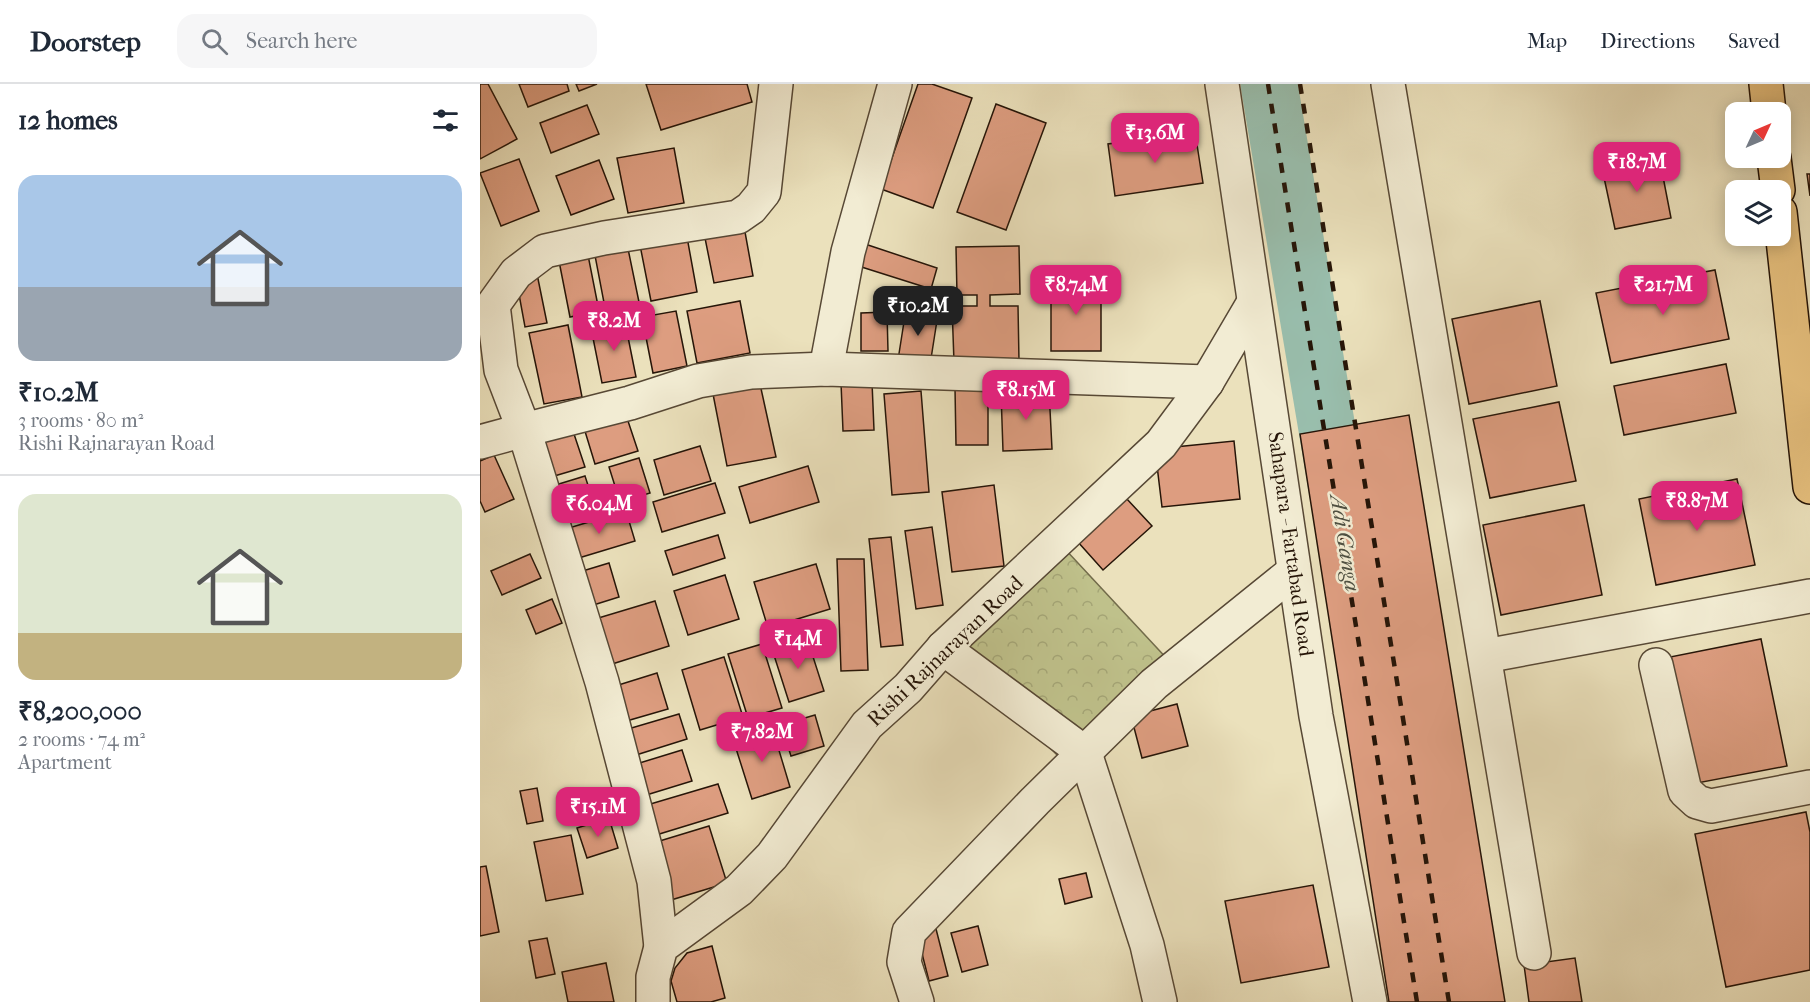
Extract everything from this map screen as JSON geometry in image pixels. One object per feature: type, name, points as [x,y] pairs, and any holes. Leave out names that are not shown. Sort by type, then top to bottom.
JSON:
[{"type":"main road","points":[[1766,84],[1768,102]]},
{"type":"main road","points":[[1785,246],[1804,365],[1810,487]]},
{"type":"street","points":[[653,1002],[653,977],[661,947],[654,880],[602,682],[524,430],[501,370],[494,305],[516,273],[545,251],[604,238],[738,217],[751,208],[764,192],[776,84]]},
{"type":"street","points":[[826,369],[848,252],[895,84]]},
{"type":"street","name":"Sahapara - Fartabad Road","points":[[1222,84],[1316,716],[1370,1002]]},
{"type":"street","points":[[1388,84],[1534,953]]},
{"type":"street","name":"Rishi Rajnarayan Road","points":[[661,947],[739,890],[772,856],[867,725],[908,688],[943,648],[1161,444],[1207,382],[1254,302]]},
{"type":"street","points":[[480,442],[630,403],[698,381],[751,372],[826,369],[1207,382]]},
{"type":"street","points":[[917,1002],[904,962],[909,932],[1154,684],[1293,572]]},
{"type":"street","points":[[1485,656],[1810,596]]},
{"type":"street","points":[[943,648],[1085,753],[1147,945],[1160,1002]]},
{"type":"street","points":[[1656,666],[1686,791],[1697,802],[1711,806],[1810,787]]},
{"type":"green space","points":[[1064,548],[1170,662],[1064,762],[954,651]]},
{"type":"building","points":[[480,84],[488,84],[517,139],[480,159]]},
{"type":"building","points":[[519,84],[567,84],[569,91],[528,107]]},
{"type":"building","points":[[576,84],[597,84],[579,91]]},
{"type":"building","points":[[646,84],[747,84],[752,102],[661,130]]},
{"type":"building","points":[[918,84],[932,84],[972,98],[933,208],[881,189]]},
{"type":"building","points":[[996,104],[1046,123],[1006,230],[957,212]]},
{"type":"building","points":[[587,105],[599,134],[551,153],[540,123]]},
{"type":"building","points":[[1195,132],[1203,183],[1115,196],[1108,144]]},
{"type":"building","points":[[674,148],[684,203],[628,213],[617,158]]},
{"type":"building","points":[[1659,156],[1671,218],[1615,229],[1602,168]]},
{"type":"building","points":[[519,159],[539,211],[501,226],[480,173]]},
{"type":"building","points":[[599,160],[614,199],[571,215],[556,176]]},
{"type":"building","points":[[1807,174],[1810,174],[1810,196]]},
{"type":"building","points":[[743,221],[753,276],[714,283],[703,228]]},
{"type":"building","points":[[685,226],[697,292],[651,301],[638,235]]},
{"type":"building","points":[[626,239],[639,302],[605,308],[593,245]]},
{"type":"building","points":[[859,242],[937,268],[931,289],[852,264]]},
{"type":"building","points":[[1019,246],[1020,294],[990,295],[990,306],[1018,306],[1019,361],[954,362],[952,306],[977,306],[977,295],[957,295],[956,247]]},
{"type":"building","points":[[587,250],[599,311],[570,317],[558,256]]},
{"type":"building","points":[[1715,270],[1729,339],[1611,363],[1596,293]]},
{"type":"building","points":[[537,274],[547,323],[525,327],[516,278]]},
{"type":"building","points":[[1051,280],[1101,281],[1101,351],[1051,351]]},
{"type":"building","points":[[740,301],[750,353],[697,363],[687,311]]},
{"type":"building","points":[[1540,301],[1557,386],[1469,404],[1452,319]]},
{"type":"building","points":[[906,309],[938,314],[930,365],[898,360]]},
{"type":"building","points":[[676,311],[687,366],[653,373],[642,317]]},
{"type":"building","points":[[887,312],[888,351],[861,351],[861,313]]},
{"type":"building","points":[[625,322],[636,377],[602,383],[591,328]]},
{"type":"building","points":[[568,325],[582,397],[544,404],[529,333]]},
{"type":"building","points":[[1726,364],[1736,413],[1624,435],[1614,386]]},
{"type":"building","points":[[872,382],[874,430],[843,431],[841,383]]},
{"type":"building","points":[[760,384],[776,457],[727,466],[713,394]]},
{"type":"building","points":[[955,388],[988,388],[988,445],[956,445]]},
{"type":"building","points":[[1049,390],[1052,449],[1003,451],[1001,392]]},
{"type":"building","points":[[921,391],[929,492],[892,495],[884,394]]},
{"type":"building","points":[[1559,402],[1576,481],[1490,498],[1473,419]]},
{"type":"building","points":[[626,415],[638,451],[595,464],[584,428]]},
{"type":"building","points":[[1409,415],[1505,1002],[1389,1002],[1300,434]]},
{"type":"building","points":[[572,428],[585,467],[544,479],[532,440]]},
{"type":"building","points":[[1234,441],[1240,499],[1162,507],[1155,449]]},
{"type":"building","points":[[700,446],[711,481],[664,495],[654,460]]},
{"type":"building","points":[[494,455],[514,499],[485,512],[480,501],[480,461]]},
{"type":"building","points":[[639,458],[650,493],[620,502],[609,467]]},
{"type":"building","points":[[808,466],[819,502],[750,523],[739,487]]},
{"type":"building","points":[[585,476],[595,507],[559,518],[549,487]]},
{"type":"building","points":[[1737,479],[1755,565],[1656,585],[1639,499]]},
{"type":"building","points":[[715,483],[725,513],[662,532],[653,502]]},
{"type":"building","points":[[994,485],[1004,566],[952,572],[942,492]]},
{"type":"building","points":[[1126,498],[1152,526],[1103,570],[1078,542]]},
{"type":"building","points":[[1584,505],[1602,595],[1501,615],[1483,525]]},
{"type":"building","points":[[626,511],[635,541],[572,560],[562,530]]},
{"type":"building","points":[[932,527],[943,605],[916,609],[905,531]]},
{"type":"building","points":[[718,535],[725,558],[673,575],[665,551]]},
{"type":"building","points":[[891,537],[903,645],[881,647],[869,539]]},
{"type":"building","points":[[530,554],[541,578],[502,595],[491,571]]},
{"type":"building","points":[[837,559],[864,559],[868,670],[841,671]]},
{"type":"building","points":[[609,563],[619,597],[587,607],[576,573]]},
{"type":"building","points":[[816,564],[830,609],[768,628],[754,582]]},
{"type":"building","points":[[725,575],[739,619],[688,635],[674,591]]},
{"type":"building","points":[[552,599],[562,623],[536,634],[526,610]]},
{"type":"building","points":[[655,601],[669,646],[609,665],[595,619]]},
{"type":"building","points":[[807,638],[824,691],[789,702],[772,649]]},
{"type":"building","points":[[1761,639],[1787,766],[1692,784],[1665,658]]},
{"type":"building","points":[[762,644],[782,708],[748,718],[728,654]]},
{"type":"building","points":[[724,657],[743,717],[700,730],[682,670]]},
{"type":"building","points":[[657,673],[668,709],[623,722],[612,687]]},
{"type":"building","points":[[1177,704],[1188,746],[1142,758],[1131,716]]},
{"type":"building","points":[[679,714],[687,739],[636,755],[628,729]]},
{"type":"building","points":[[815,715],[824,746],[791,756],[781,725]]},
{"type":"building","points":[[772,727],[790,787],[752,799],[733,739]]},
{"type":"building","points":[[682,750],[692,781],[643,796],[633,765]]},
{"type":"building","points":[[718,784],[728,813],[656,835],[647,805]]},
{"type":"building","points":[[537,788],[543,821],[527,824],[520,791]]},
{"type":"building","points":[[1806,812],[1810,832],[1810,970],[1726,987],[1695,834]]},
{"type":"building","points":[[609,818],[618,848],[587,858],[577,828]]},
{"type":"building","points":[[709,826],[727,883],[671,900],[653,843]]},
{"type":"building","points":[[571,835],[583,894],[546,901],[534,842]]},
{"type":"building","points":[[486,866],[499,932],[480,936],[480,867]]},
{"type":"building","points":[[1086,873],[1092,897],[1065,904],[1059,879]]},
{"type":"building","points":[[1313,885],[1329,967],[1241,983],[1225,901]]},
{"type":"building","points":[[935,925],[948,976],[929,981],[916,930]]},
{"type":"building","points":[[978,926],[988,965],[962,972],[951,933]]},
{"type":"building","points":[[547,938],[555,974],[536,978],[529,941]]},
{"type":"building","points":[[712,946],[725,998],[711,1002],[677,1002],[671,981],[675,968],[687,953]]},
{"type":"building","points":[[1575,958],[1582,1002],[1529,1002],[1524,965]]},
{"type":"building","points":[[606,963],[614,1002],[568,1002],[562,972]]},
{"type":"waterway","name":"Adi Ganga","points":[[1269,84],[1340,506]]},
{"type":"railway","points":[[1268,84],[1417,1002]]},
{"type":"railway","points":[[1300,84],[1449,1002]]}]
